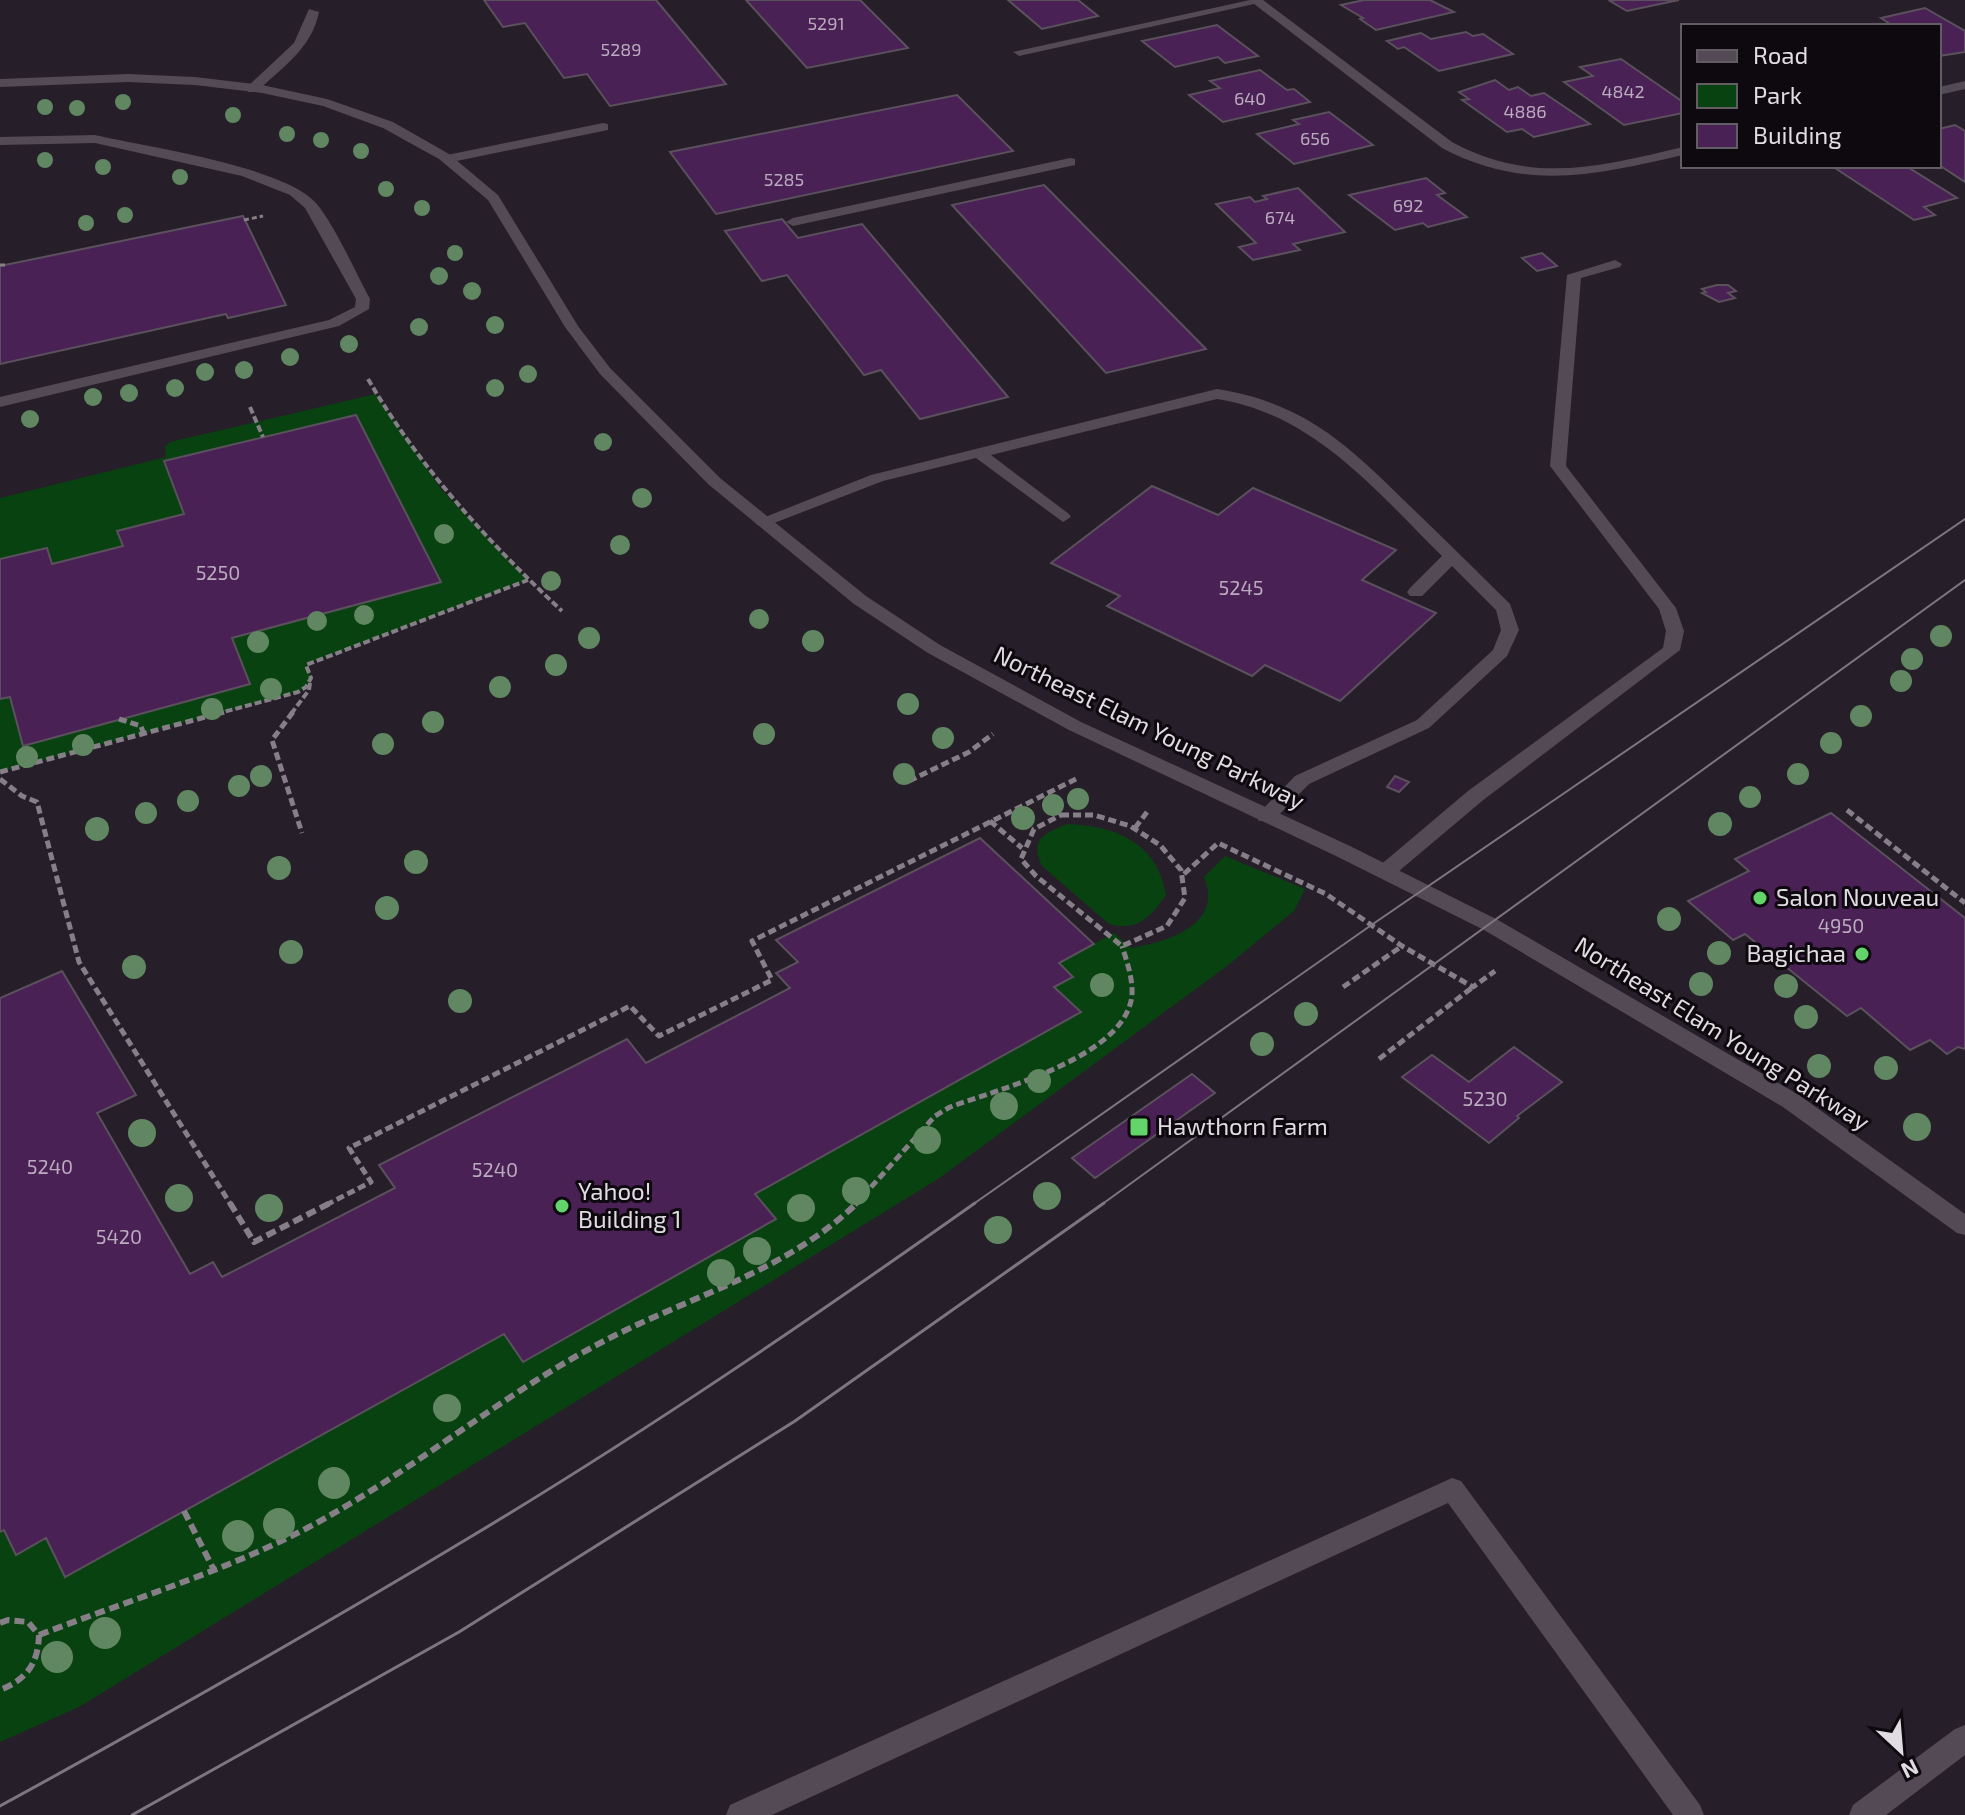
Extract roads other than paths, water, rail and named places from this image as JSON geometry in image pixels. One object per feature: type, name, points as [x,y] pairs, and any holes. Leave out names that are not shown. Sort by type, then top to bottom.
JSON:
[{"type":"street","points":[[1019,52],[1256,1],[1457,152],[1515,170],[1582,173],[1681,151]]},
{"type":"street","points":[[252,89],[298,47],[312,27],[313,12]]},
{"type":"street","name":"Northeast Elam Young Parkway","points":[[0,83],[125,77],[252,89],[322,103],[386,124],[429,146],[493,198],[558,305],[605,371],[714,481],[860,600],[934,649],[1075,726],[1491,925],[1791,1101],[1965,1226]]},
{"type":"street","points":[[1941,91],[1965,85]]},
{"type":"street","points":[[447,159],[603,127]]},
{"type":"street","points":[[0,141],[95,139],[246,173],[295,192],[311,206],[363,299],[362,309],[334,323],[0,402]]},
{"type":"street","points":[[793,222],[1070,162]]},
{"type":"street","points":[[1385,872],[1475,796],[1671,650],[1675,631],[1667,608],[1558,466],[1574,275],[1615,264]]},
{"type":"street","points":[[763,521],[877,478],[1217,394],[1249,398],[1277,409],[1344,450],[1504,608],[1510,630],[1501,652],[1423,724],[1302,780],[1266,816]]},
{"type":"street","points":[[979,453],[1063,517]]},
{"type":"street","points":[[1416,592],[1452,556]]},
{"type":"street","points":[[740,1815],[1452,1489],[1690,1815]]},
{"type":"street","points":[[1863,1815],[1965,1738]]},
{"type":"tram line","points":[[972,1205],[1370,926],[1965,519]]},
{"type":"tram line","points":[[1101,1205],[1965,580]]},
{"type":"tram line","points":[[0,1806],[296,1640],[536,1497],[726,1374],[975,1203]]},
{"type":"tram line","points":[[132,1815],[459,1632],[795,1421],[1104,1203]]},
{"type":"place","name":"Salon Nouveau","points":[[1760,898]]},
{"type":"place","name":"Bagichaa","points":[[1862,954]]},
{"type":"place","name":"Hawthorn Farm","points":[[1139,1127]]},
{"type":"place","name":"Yahoo! Building 1","points":[[562,1206]]}]
